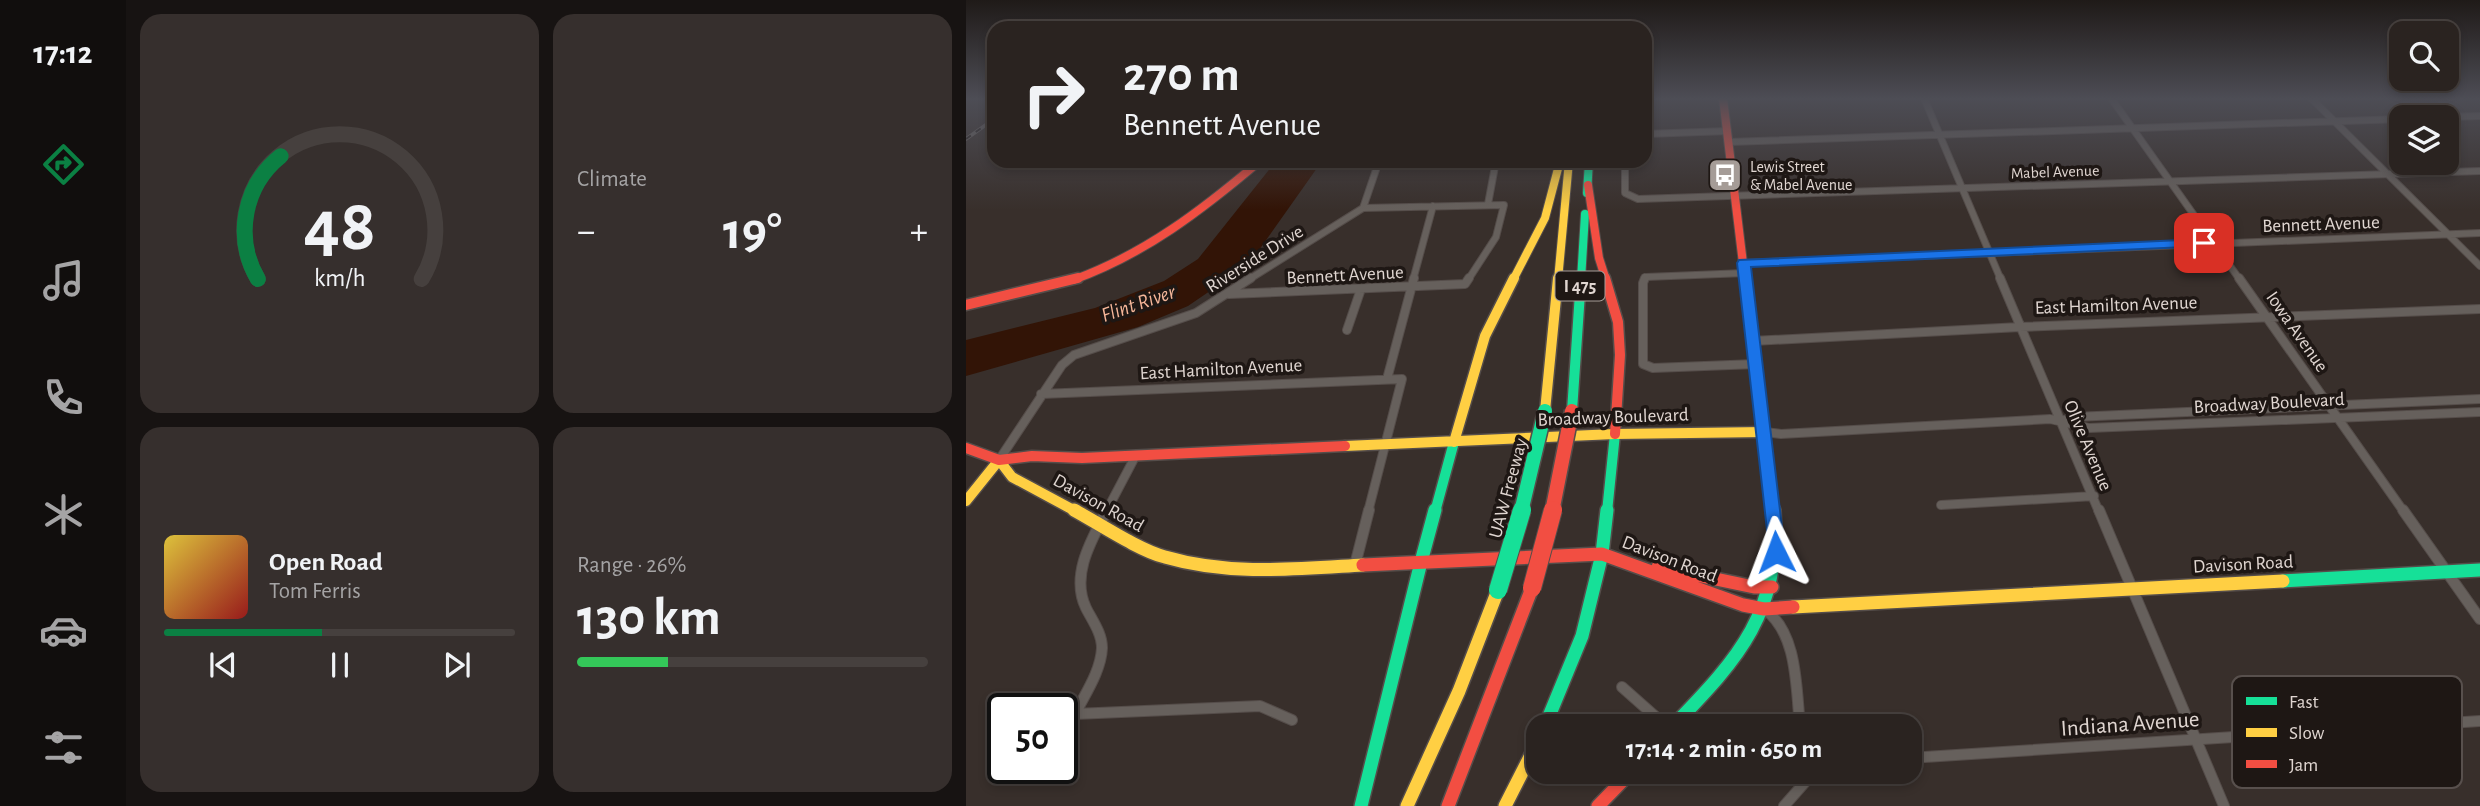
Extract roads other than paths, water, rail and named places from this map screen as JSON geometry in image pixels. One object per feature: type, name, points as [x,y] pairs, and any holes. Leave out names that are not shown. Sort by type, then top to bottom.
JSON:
[{"type":"main road","points":[[1684,714],[1736,660],[1764,609],[1772,587],[1776,539],[1728,137]]},
{"type":"main road","points":[[966,305],[1071,281],[1126,261],[1159,243],[1250,168]]},
{"type":"main road","points":[[1361,806],[1420,562],[1485,336],[1535,241],[1545,218],[1558,168]]},
{"type":"main road","name":"UAW Freeway","points":[[1406,806],[1463,681],[1498,590],[1531,478],[1545,411],[1568,168]]},
{"type":"main road","name":"I 475","points":[[1448,806],[1532,588],[1559,487],[1572,411],[1589,168]]},
{"type":"main road","points":[[1550,714],[1582,636],[1602,554],[1615,434],[1620,355],[1618,322],[1599,258],[1588,185]]},
{"type":"main road","name":"Broadway Boulevard","points":[[999,460],[1032,456],[1136,457],[1615,434],[1765,432]]},
{"type":"main road","points":[[966,448],[999,460],[966,501]]},
{"type":"main road","name":"Davison Road","points":[[999,460],[1012,477],[1101,525],[1162,556],[1200,567],[1268,570],[1602,554],[1636,563],[1745,607],[1764,609],[2480,570]]},
{"type":"main road","points":[[1636,563],[1754,587],[1772,587]]},
{"type":"main road","points":[[1505,806],[1526,765]]},
{"type":"main road","points":[[1599,806],[1619,784]]},
{"type":"street","points":[[1690,136],[1826,136]]},
{"type":"street","name":"Olive Avenue","points":[[1940,136],[2224,806]]},
{"type":"street","name":"Iowa Avenue","points":[[2139,136],[2480,619]]},
{"type":"street","points":[[2350,136],[2480,265]]},
{"type":"street","points":[[1377,168],[1363,208],[1488,204],[1495,168]]},
{"type":"street","name":"Mabel Avenue","points":[[1625,168],[1625,193],[1632,198],[1735,197],[2480,171]]},
{"type":"street","name":"Bennett Avenue","points":[[1226,295],[1465,284],[1496,236],[1504,215],[1504,205],[1488,204]]},
{"type":"street","points":[[1387,380],[1433,206]]},
{"type":"street","name":"Riverside Drive","points":[[999,460],[1041,394],[1062,365],[1074,355],[1196,313],[1363,208]]},
{"type":"street","name":"Bennett Avenue","points":[[1756,364],[1653,368],[1643,364],[1643,283],[1646,277],[1989,252],[2480,233]]},
{"type":"street","points":[[1347,330],[1361,289]]},
{"type":"street","name":"East Hamilton Avenue","points":[[1753,341],[2020,327],[2480,309]]},
{"type":"street","name":"East Hamilton Avenue","points":[[1041,394],[1402,379],[1384,444]]},
{"type":"street","name":"Broadway Boulevard","points":[[2061,421],[2074,417],[2480,399]]},
{"type":"street","points":[[2193,412],[2200,425]]},
{"type":"street","name":"Broadway Boulevard","points":[[1765,432],[1780,434],[2050,419],[2089,428],[2200,425],[2480,412]]},
{"type":"street","points":[[1355,565],[1384,444]]},
{"type":"street","points":[[1136,457],[1101,525],[1078,583],[1084,606],[1102,640],[1103,652],[1075,714],[1260,706],[1292,720]]},
{"type":"street","points":[[1941,505],[2094,496]]},
{"type":"street","points":[[1764,609],[1778,620],[1784,632],[1798,714]]},
{"type":"street","points":[[1622,687],[1652,714]]},
{"type":"street","name":"Indiana Avenue","points":[[2462,722],[2480,721]]},
{"type":"street","name":"Indiana Avenue","points":[[1922,757],[2232,738]]},
{"type":"street","points":[[1784,806],[1802,784]]},
{"type":"water","name":"Flint River","points":[[1270,168],[1317,168],[1259,250],[1226,280],[1188,306],[1138,327],[966,376],[966,340],[1095,308],[1164,281],[1198,259]]},
{"type":"railway","points":[[966,139],[971,136]]},
{"type":"place","name":"Lewis Street & Mabel Avenue","points":[[1725,175]]}]
